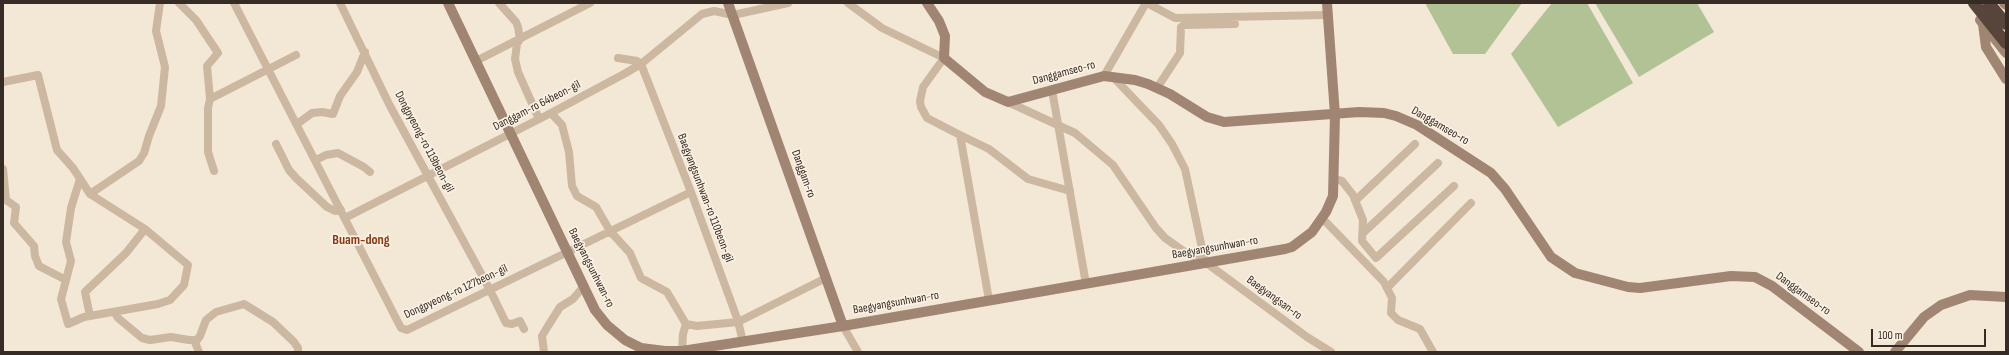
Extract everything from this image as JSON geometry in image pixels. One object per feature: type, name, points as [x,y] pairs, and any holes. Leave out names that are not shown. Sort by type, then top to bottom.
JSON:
[{"type":"highway","points":[[1974,3],[2006,43]]},
{"type":"highway","points":[[1989,3],[2006,24]]},
{"type":"main road","name":"Baegyangsunhwan-ro","points":[[448,3],[512,133],[595,310],[607,325],[625,340],[641,350],[682,352],[843,326],[1285,249],[1307,237],[1322,219],[1333,196],[1335,115],[1327,3]]},
{"type":"main road","name":"Danggam-ro","points":[[728,3],[843,326]]},
{"type":"main road","points":[[927,3],[939,20],[945,36],[944,58],[985,92],[1008,102]]},
{"type":"main road","points":[[1969,3],[1983,24],[2006,53]]},
{"type":"main road","points":[[1983,24],[1986,47],[2006,79]]},
{"type":"main road","name":"Danggamseo-ro","points":[[1008,102],[1109,77],[1135,80],[1158,88],[1207,117],[1219,121],[1246,121],[1370,112],[1396,116],[1417,125],[1480,164],[1499,180],[1551,257],[1575,273],[1628,287],[1640,288],[1731,276],[1755,277],[1772,286],[1859,352]]},
{"type":"main road","points":[[1895,352],[1924,316],[1941,305],[1970,295],[2006,297]]},
{"type":"street","points":[[90,194],[139,161],[144,154],[164,97],[165,60],[156,31],[160,3]]},
{"type":"street","points":[[179,3],[196,20],[218,53],[207,66],[210,99],[208,108],[208,152],[214,171]]},
{"type":"street","name":"Dongpyeong-ro 127beon-gil","points":[[234,3],[401,328],[407,330],[691,192]]},
{"type":"street","name":"Dongpyeong-ro 119beon-gil","points":[[340,3],[390,106],[506,322],[512,324],[520,321],[524,329]]},
{"type":"street","points":[[499,3],[516,22],[520,39]]},
{"type":"street","points":[[476,61],[590,3]]},
{"type":"street","points":[[733,15],[788,3]]},
{"type":"street","points":[[848,3],[882,28],[944,58],[923,87],[920,101],[921,107],[927,118],[989,149],[1028,179],[1070,191]]},
{"type":"street","points":[[1205,262],[1185,169],[1172,144],[1159,125],[1109,77],[1146,3],[1175,18],[1327,14]]},
{"type":"street","name":"Danggam-ro 64beon-gil","points":[[345,218],[552,113],[641,64],[702,14],[714,11],[733,15]]},
{"type":"street","points":[[1158,88],[1180,53],[1181,27],[1184,25],[1235,24]]},
{"type":"street","points":[[520,39],[516,44],[518,72],[539,119]]},
{"type":"street","points":[[297,124],[312,113],[322,112],[333,114],[340,96],[357,72],[365,52]]},
{"type":"street","points":[[210,99],[296,55]]},
{"type":"street","points":[[618,58],[637,61],[641,64]]},
{"type":"street","name":"Baegyangsunhwan-ro 110beon-gil","points":[[641,64],[691,192],[738,322],[742,342]]},
{"type":"street","points":[[3,82],[38,75],[57,150],[80,179],[90,194],[145,229],[188,265],[184,285],[170,300],[114,313],[90,316],[68,324],[61,299],[71,260],[66,242],[71,208],[80,179]]},
{"type":"street","points":[[1052,90],[1086,284]]},
{"type":"street","name":"Baegyangsan-ro","points":[[1008,102],[1075,134],[1114,165],[1156,228],[1172,244],[1205,262],[1307,337],[1331,352]]},
{"type":"street","points":[[552,113],[562,125],[569,152],[572,186],[577,196],[596,207],[610,232],[630,253],[641,278],[667,292],[686,324],[683,334],[682,352]]},
{"type":"street","points":[[960,135],[989,300]]},
{"type":"street","points":[[276,144],[289,170],[296,178],[327,207],[335,211],[341,210]]},
{"type":"street","points":[[1356,200],[1415,144]]},
{"type":"street","points":[[316,160],[326,155],[338,154],[353,160],[370,172]]},
{"type":"street","points":[[1363,233],[1438,163]]},
{"type":"street","points":[[3,169],[6,200],[16,207],[14,223],[34,246],[35,256],[40,266],[66,280]]},
{"type":"street","points":[[1334,179],[1342,181],[1356,200],[1363,220],[1362,241],[1364,246],[1376,258],[1454,186]]},
{"type":"street","points":[[1387,288],[1471,202]]},
{"type":"street","points":[[1322,219],[1384,282],[1392,298],[1391,313],[1398,320],[1420,329],[1433,352]]},
{"type":"street","points":[[90,316],[85,292],[126,253],[145,229]]},
{"type":"street","points":[[686,324],[697,326],[738,322],[826,278]]},
{"type":"street","points":[[544,352],[542,336],[560,308],[573,299],[584,286]]},
{"type":"street","points":[[114,313],[118,318],[146,339],[150,340],[171,337],[194,340],[200,336],[206,320],[211,315],[216,312],[244,304],[273,322],[294,342],[298,348],[298,352]]},
{"type":"street","name":"Danggam-ro","points":[[843,326],[858,352]]},
{"type":"street","points":[[194,340],[199,352]]},
{"type":"green space","points":[[1425,3],[1522,3],[1485,54],[1453,54]]},
{"type":"green space","points":[[1552,3],[1587,3],[1633,83],[1558,127],[1511,54]]},
{"type":"green space","points":[[1595,3],[1697,3],[1714,32],[1639,77]]},
{"type":"district","name":"Buam-dong","points":[[361,240]]}]
